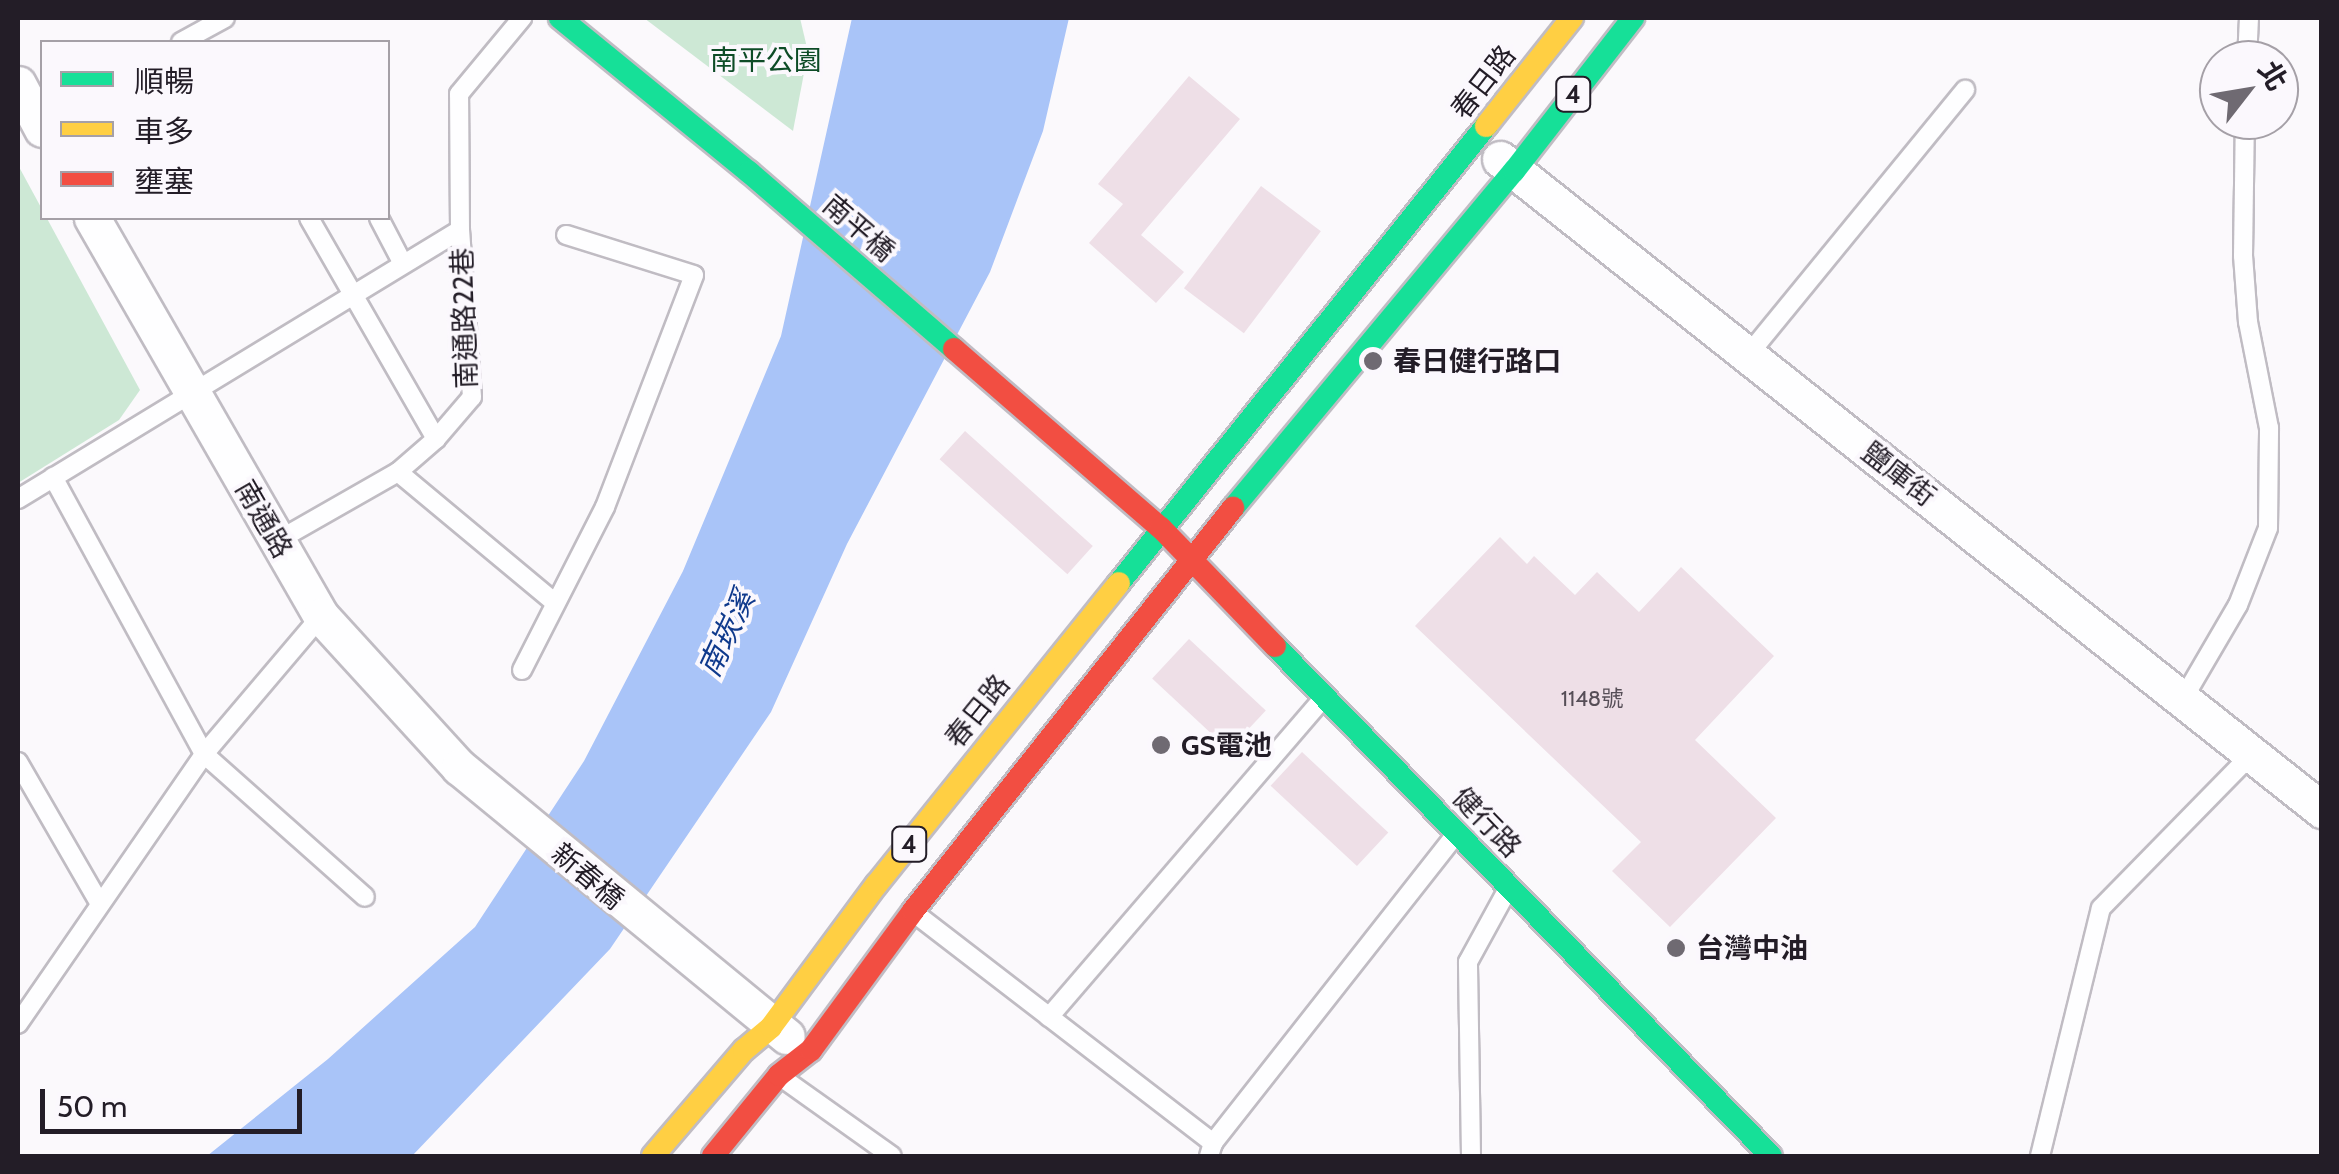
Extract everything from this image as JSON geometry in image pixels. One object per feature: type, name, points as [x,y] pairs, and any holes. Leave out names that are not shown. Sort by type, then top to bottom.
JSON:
[{"type":"main road","name":"南平橋","points":[[560,18],[764,185],[1161,528]]},
{"type":"main road","name":"春日路","points":[[811,1050],[895,898],[1161,528],[1572,18]]},
{"type":"main road","name":"4","points":[[1514,171],[1633,18]]},
{"type":"main road","name":"春日路","points":[[653,1156],[763,1055],[1191,559],[1514,171]]},
{"type":"main road","name":"健行路","points":[[1161,528],[1770,1156]]},
{"type":"main road","name":"春日路","points":[[713,1156],[763,1055]]},
{"type":"street","points":[[18,84],[40,122]]},
{"type":"street","name":"鹽庫街","points":[[1476,140],[2322,810]]},
{"type":"street","name":"南通路","points":[[93,220],[320,616],[482,786]]},
{"type":"street","name":"新春橋","points":[[482,786],[695,965],[763,1055]]},
{"type":"street","points":[[763,1055],[811,1050]]},
{"type":"lane","points":[[202,30],[225,18]]},
{"type":"lane","name":"南通路22巷","points":[[277,541],[398,472],[436,439],[472,397],[460,230],[459,94],[522,18]]},
{"type":"lane","points":[[1748,355],[1965,90]]},
{"type":"lane","points":[[2184,699],[2238,605],[2268,528],[2269,428],[2248,322],[2243,256],[2245,140]]},
{"type":"lane","points":[[310,220],[436,439]]},
{"type":"lane","points":[[379,220],[403,264]]},
{"type":"lane","points":[[18,499],[460,230]]},
{"type":"lane","points":[[522,670],[605,507],[694,275],[566,235]]},
{"type":"lane","points":[[398,472],[554,602]]},
{"type":"lane","points":[[53,477],[204,754],[365,897]]},
{"type":"lane","points":[[18,1024],[204,754],[320,616]]},
{"type":"lane","points":[[1049,1017],[1324,696]]},
{"type":"lane","points":[[2040,1156],[2101,908],[2252,754]]},
{"type":"lane","points":[[18,762],[100,904]]},
{"type":"lane","points":[[895,898],[1211,1150],[1457,834]]},
{"type":"lane","points":[[1471,1156],[1468,962],[1509,887]]},
{"type":"lane","points":[[763,1055],[892,1156]]},
{"type":"green space","name":"南平公園","points":[[644,18],[800,18],[808,52],[793,131]]},
{"type":"green space","points":[[18,165],[40,206],[40,220],[48,220],[140,390],[119,420],[18,483]]},
{"type":"water","name":"南崁溪","points":[[852,18],[1069,18],[1043,131],[990,272],[847,544],[771,712],[610,949],[412,1156],[207,1156],[328,1059],[475,927],[584,761],[683,571],[781,336]]},
{"type":"building","points":[[1189,76],[1240,119],[1141,235],[1184,272],[1156,303],[1089,243],[1123,204],[1098,184]]},
{"type":"building","points":[[1261,186],[1321,231],[1244,333],[1184,288]]},
{"type":"building","points":[[965,431],[1093,546],[1067,574],[940,459]]},
{"type":"building","points":[[1500,537],[1527,564],[1534,556],[1575,595],[1597,572],[1639,612],[1681,567],[1774,656],[1695,740],[1776,818],[1670,927],[1612,871],[1641,842],[1415,626]]},
{"type":"building","points":[[1189,639],[1266,711],[1229,750],[1152,678]]},
{"type":"building","points":[[1302,752],[1388,832],[1357,866],[1271,786]]},
{"type":"traffic: fast","points":[[560,18],[749,172],[954,349]]},
{"type":"traffic: fast","points":[[1233,508],[1514,171],[1633,18]]},
{"type":"traffic: fast","points":[[1119,583],[1486,126]]},
{"type":"traffic: fast","points":[[1275,646],[1771,1156]]},
{"type":"traffic: slow","points":[[1486,126],[1572,18]]},
{"type":"traffic: slow","points":[[653,1156],[744,1050],[771,1027],[877,884],[1119,583]]},
{"type":"traffic: jam","points":[[954,349],[1161,528],[1275,646]]},
{"type":"traffic: jam","points":[[713,1156],[779,1075],[811,1050],[913,911],[1233,508]]},
{"type":"place","name":"春日健行路口","points":[[1373,361]]},
{"type":"place","name":"GS電池","points":[[1161,745]]},
{"type":"place","name":"台灣中油","points":[[1676,948]]}]
